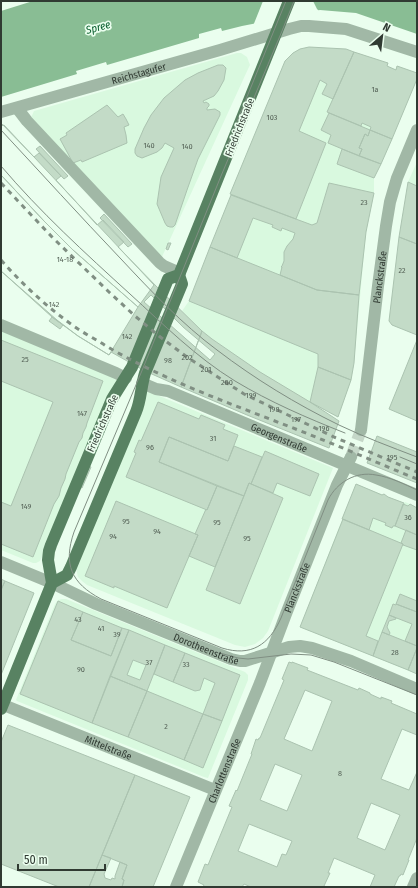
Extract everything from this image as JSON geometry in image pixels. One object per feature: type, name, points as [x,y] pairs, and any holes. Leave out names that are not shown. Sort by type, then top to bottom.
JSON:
[{"type":"main road","name":"Friedrichstraße","points":[[179,274],[168,279],[132,367],[112,399],[51,545],[48,560],[52,583],[67,575],[71,568],[137,410],[145,373],[182,284],[179,274],[289,1]]},
{"type":"main road","points":[[2,706],[52,583]]},
{"type":"street","name":"Reichstagufer","points":[[1,112],[278,28],[294,28],[304,26],[346,29],[417,52]]},
{"type":"street","points":[[17,108],[27,121],[160,263],[179,274]]},
{"type":"street","name":"Planckstraße","points":[[361,430],[379,278],[389,210],[397,178],[417,130]]},
{"type":"street","points":[[1,325],[126,378]]},
{"type":"street","name":"Georgenstraße","points":[[142,383],[156,389],[168,391],[349,461],[417,495]]},
{"type":"street","name":"Planckstraße","points":[[271,653],[335,489],[349,461]]},
{"type":"street","name":"Dorotheenstraße","points":[[1,562],[52,583],[96,604],[231,659],[245,661],[289,646],[300,646],[351,662],[417,688]]},
{"type":"street","name":"Charlottenstraße","points":[[176,887],[271,653]]},
{"type":"street","name":"Mittelstraße","points":[[2,706],[215,790]]},
{"type":"street","points":[[414,887],[417,878]]},
{"type":"shaded area","points":[[309,47],[347,50],[388,63],[387,66],[395,70],[397,66],[417,73],[417,79],[374,178],[374,193],[366,232],[354,363],[351,380],[338,417],[260,372],[212,339],[182,311],[189,301],[223,217],[231,195],[230,194],[285,61],[293,53],[300,49]]},
{"type":"shaded area","points":[[241,53],[247,57],[250,65],[161,259],[30,120],[34,111]]},
{"type":"shaded area","points":[[417,162],[417,186],[408,182]]},
{"type":"shaded area","points":[[1,330],[118,379],[110,394],[42,557],[40,561],[36,563],[1,550]]},
{"type":"shaded area","points":[[145,390],[333,468],[268,631],[263,638],[255,644],[245,647],[235,645],[87,585],[78,577],[76,568]]},
{"type":"shaded area","points":[[356,484],[417,507],[417,674],[300,627]]},
{"type":"shaded area","points":[[66,599],[245,672],[248,675],[248,680],[208,778],[16,700],[55,604],[58,600]]},
{"type":"water","name":"Spree","points":[[33,1],[417,1],[417,34],[356,13],[320,10],[222,31],[221,28],[199,34],[199,38],[107,65],[106,62],[76,71],[77,74],[1,97],[1,11]]},
{"type":"pier","points":[[263,1],[313,1],[320,12],[253,26]]},
{"type":"building","points":[[309,47],[346,49],[354,52],[333,99],[322,94],[327,84],[320,80],[299,131],[326,143],[296,219],[230,194],[285,61],[293,53],[300,49]]},
{"type":"building","points":[[354,52],[388,63],[387,66],[396,70],[397,66],[417,73],[417,79],[392,139],[370,130],[371,127],[362,123],[361,126],[327,112]]},
{"type":"building","points":[[218,65],[223,65],[226,68],[224,80],[214,96],[203,101],[204,103],[206,102],[209,104],[207,110],[215,109],[220,112],[220,115],[198,159],[175,225],[170,227],[165,223],[157,204],[161,177],[174,148],[165,143],[157,152],[142,158],[137,156],[135,149],[151,115],[164,98],[185,80]]},
{"type":"building","points":[[107,105],[118,117],[123,114],[126,119],[129,125],[124,127],[127,143],[82,162],[81,160],[73,163],[60,139],[67,135],[66,133]]},
{"type":"building","points":[[329,113],[370,130],[368,136],[365,134],[359,148],[362,149],[359,156],[328,143],[331,135],[321,130]]},
{"type":"building","points":[[1,124],[34,157],[39,153],[61,176],[56,180],[97,225],[103,220],[124,242],[118,247],[202,331],[181,387],[145,371],[111,352],[109,355],[78,336],[52,317],[1,271]]},
{"type":"building","points":[[4,125],[154,285],[138,307],[73,250],[1,175],[1,126]]},
{"type":"building","points":[[370,130],[392,139],[381,164],[359,156],[362,149],[359,148],[365,134],[368,136]]},
{"type":"building","points":[[40,146],[68,176],[64,179],[36,149]]},
{"type":"building","points":[[342,149],[381,164],[374,178],[337,164]]},
{"type":"building","points":[[1,175],[73,250],[138,307],[109,355],[78,336],[57,320],[1,271]]},
{"type":"building","points":[[408,182],[417,186],[417,244],[399,237]]},
{"type":"building","points":[[329,183],[374,193],[366,232],[359,295],[317,290],[280,275],[281,267],[284,261],[284,252],[293,239],[295,233],[282,228],[281,231],[272,227],[273,225],[253,218],[237,258],[210,247],[231,195],[312,225],[317,223]]},
{"type":"building","points":[[104,214],[132,244],[128,247],[100,218]]},
{"type":"building","points":[[399,237],[417,244],[417,335],[392,325],[389,321]]},
{"type":"building","points":[[168,243],[171,243],[168,250],[166,249]]},
{"type":"building","points":[[210,247],[317,290],[359,295],[354,363],[351,380],[318,367],[318,354],[189,301]]},
{"type":"building","points":[[151,295],[183,327],[215,354],[210,360],[144,302]]},
{"type":"building","points":[[52,317],[63,325],[60,329],[49,321]]},
{"type":"building","points":[[202,331],[260,372],[339,421],[329,448],[181,387]]},
{"type":"building","points":[[1,340],[103,381],[82,438],[66,474],[59,496],[54,504],[33,557],[1,544],[1,502],[11,506],[53,402],[1,381]]},
{"type":"building","points":[[417,340],[417,421],[389,409]]},
{"type":"building","points":[[318,367],[351,380],[338,417],[310,402]]},
{"type":"building","points":[[158,402],[199,419],[201,415],[225,425],[223,429],[238,435],[228,461],[169,437],[159,462],[217,486],[207,510],[126,477],[136,453],[134,452],[139,440],[141,441]]},
{"type":"building","points":[[377,436],[417,452],[417,483],[367,463]]},
{"type":"building","points":[[169,437],[228,461],[234,446],[262,457],[251,484],[249,483],[244,496],[159,462]]},
{"type":"building","points":[[265,451],[319,474],[310,496],[277,483],[273,493],[251,484]]},
{"type":"building","points":[[88,466],[91,467],[82,488],[80,487]]},
{"type":"building","points":[[249,483],[283,498],[240,604],[206,590]]},
{"type":"building","points":[[356,484],[404,503],[395,526],[392,528],[385,525],[386,523],[373,518],[369,530],[342,519]]},
{"type":"building","points":[[217,486],[244,496],[215,567],[189,556],[198,535],[195,534]]},
{"type":"building","points":[[116,501],[198,535],[167,608],[114,586],[114,588],[85,576]]},
{"type":"building","points":[[403,504],[408,506],[410,504],[417,508],[417,535],[395,526]]},
{"type":"building","points":[[343,519],[403,544],[366,636],[378,641],[373,656],[300,627]]},
{"type":"building","points":[[406,530],[417,535],[417,550],[401,543]]},
{"type":"building","points":[[1,579],[5,581],[1,590]]},
{"type":"building","points":[[5,581],[34,593],[1,675],[1,590]]},
{"type":"building","points":[[400,594],[417,601],[417,612],[396,604]]},
{"type":"building","points":[[58,601],[83,612],[71,640],[111,656],[122,628],[129,630],[92,723],[20,694]]},
{"type":"building","points":[[393,604],[417,612],[417,646],[405,641],[412,624],[389,615]]},
{"type":"building","points":[[83,612],[122,628],[111,656],[71,640]]},
{"type":"building","points":[[389,615],[396,619],[389,621],[387,627],[390,633],[389,635],[382,632]]},
{"type":"building","points":[[129,630],[165,645],[147,691],[110,676]],"holes":[[[133,660],[146,665],[140,680],[127,675]]]},
{"type":"building","points":[[382,632],[417,646],[408,670],[373,656]]},
{"type":"building","points":[[165,645],[185,653],[173,682],[154,674]]},
{"type":"building","points":[[417,648],[417,674],[408,670]]},
{"type":"building","points":[[185,653],[240,675],[222,721],[203,714],[215,683],[204,678],[200,690],[195,691],[173,682]]},
{"type":"building","points":[[289,662],[292,662],[308,668],[307,670],[358,690],[359,688],[381,699],[381,697],[392,701],[391,703],[417,714],[417,735],[402,729],[381,779],[409,790],[417,772],[417,838],[403,875],[401,874],[399,876],[394,887],[370,887],[375,875],[334,858],[328,873],[330,873],[324,886],[326,887],[251,887],[244,884],[242,887],[203,887],[204,885],[198,882],[205,864],[208,865],[232,807],[229,806],[236,790],[237,791],[252,754],[256,739],[258,740],[260,738],[284,680],[282,679]],"holes":[[[305,690],[332,701],[312,751],[284,739]],[[275,764],[302,775],[287,811],[260,800]],[[371,803],[400,815],[385,850],[357,838]],[[249,824],[292,841],[286,855],[282,854],[277,867],[238,851]]]},
{"type":"building","points":[[110,676],[147,691],[128,737],[92,723]]},
{"type":"building","points":[[147,691],[203,714],[184,760],[128,737]]},
{"type":"building","points":[[203,714],[222,721],[203,768],[184,760]]},
{"type":"building","points":[[8,725],[135,775],[89,887],[59,887],[1,864],[1,742]]},
{"type":"building","points":[[135,775],[190,797],[153,887],[122,887],[124,880],[122,879],[127,865],[102,855]]},
{"type":"building","points":[[102,855],[111,858],[104,874],[105,878],[111,880],[112,878],[115,879],[120,862],[127,865],[122,879],[124,880],[122,887],[89,887]]},
{"type":"tunnel","points":[[351,457],[361,430]]},
{"type":"tram line","points":[[227,146],[286,1]]},
{"type":"tram line","points":[[294,1],[74,532],[69,554],[72,572],[83,586],[101,599],[222,648],[242,651],[250,650],[265,642],[281,618],[328,500],[336,488],[354,476],[369,474],[392,479],[417,490]]},
{"type":"tram line","points":[[1,130],[167,307],[204,340],[231,361],[261,381],[307,408],[358,434],[417,457]]},
{"type":"tram line","points":[[1,166],[31,200],[80,248],[168,329],[207,362],[235,381],[275,403],[345,433]]},
{"type":"tram line","points":[[400,457],[417,464]]},
{"type":"tram line","points":[[220,653],[248,659],[291,654],[311,655],[334,662],[417,695]]},
{"type":"railway","points":[[1,183],[53,238],[109,292],[135,316],[187,357],[244,394],[334,437],[417,472]]},
{"type":"railway","points":[[1,260],[37,297],[67,321],[133,361],[215,398],[328,442],[417,479]]}]
